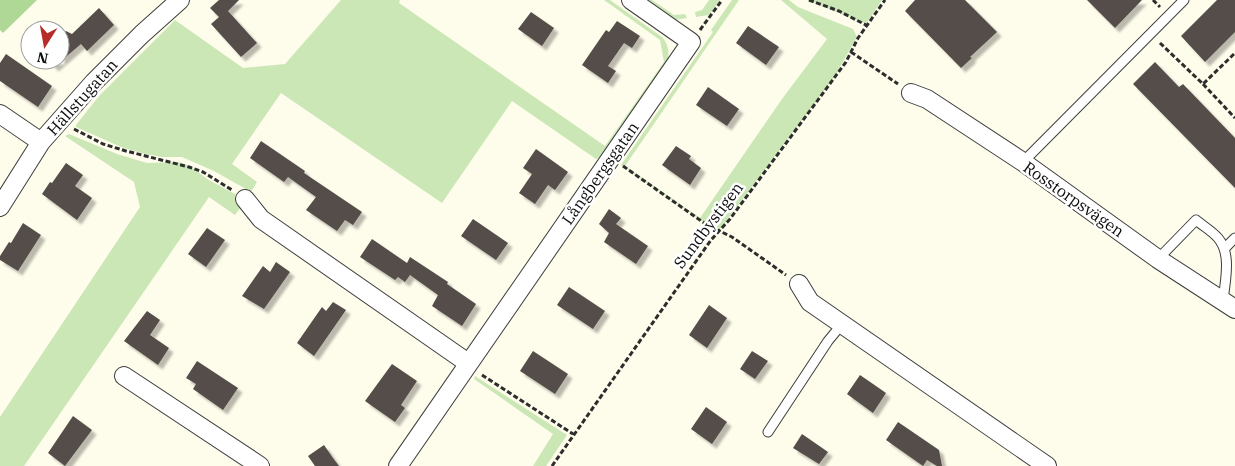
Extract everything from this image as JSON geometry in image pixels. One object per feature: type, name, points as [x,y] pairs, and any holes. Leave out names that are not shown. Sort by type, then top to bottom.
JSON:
[{"type":"street","name":"Hällstugatan","points":[[0,207],[42,142],[61,119],[94,82],[142,34],[180,0]]},
{"type":"street","points":[[631,0],[691,42]]},
{"type":"street","name":"Långbergsgatan","points":[[398,466],[691,42]]},
{"type":"street","name":"Rosstorpsvägen","points":[[910,94],[927,99],[1023,162],[1158,259],[1229,305]]},
{"type":"street","points":[[0,114],[42,142]]},
{"type":"street","points":[[245,199],[261,219],[468,363]]},
{"type":"street","points":[[799,284],[810,302],[1046,466]]},
{"type":"street","points":[[124,376],[260,466]]},
{"type":"lane","points":[[1023,162],[1184,0]]},
{"type":"lane","points":[[1158,259],[1196,220],[1218,238],[1224,248],[1229,305]]},
{"type":"lane","points":[[1224,248],[1235,238]]},
{"type":"lane","points":[[768,432],[828,341],[842,324]]},
{"type":"path","points":[[691,42],[722,0]]},
{"type":"path","points":[[809,0],[839,11],[866,25]]},
{"type":"path","name":"Sundbystigen","points":[[552,466],[711,240],[852,52],[866,25],[885,0]]},
{"type":"path","points":[[1150,34],[1203,84],[1235,118]]},
{"type":"path","points":[[852,52],[910,94]]},
{"type":"path","points":[[1203,84],[1235,53]]},
{"type":"path","points":[[61,119],[78,132],[103,144],[203,172],[245,199]]},
{"type":"path","points":[[611,158],[706,225],[732,237],[799,284]]},
{"type":"path","points":[[468,363],[475,370],[573,434]]},
{"type":"green space","points":[[0,0],[37,0],[3,33],[0,30]]},
{"type":"green space","points":[[341,0],[400,0],[399,3],[605,146],[664,62],[660,40],[604,0],[610,0],[662,37],[668,47],[668,59],[605,154],[596,159],[512,101],[442,203],[281,93],[232,164],[257,182],[251,192],[214,171],[182,157],[162,157],[145,154],[121,147],[76,127],[99,96],[175,20],[243,68],[285,64]]},
{"type":"green space","points":[[645,0],[652,0],[674,15],[685,14],[687,18],[675,20]]},
{"type":"green space","points":[[709,0],[720,0],[709,15],[696,17],[695,12],[702,10]]},
{"type":"green space","points":[[732,0],[739,0],[625,166],[700,218],[782,99],[827,39],[781,0],[789,0],[798,7],[853,29],[857,37],[835,76],[718,232],[621,165],[713,32],[711,30]]},
{"type":"green space","points":[[807,0],[882,0],[866,24]]},
{"type":"green space","points":[[69,134],[117,154],[147,163],[179,162],[191,167],[209,180],[246,200],[235,215],[209,197],[24,466],[0,466],[0,417],[140,207],[134,182],[65,136]]},
{"type":"green space","points":[[475,376],[567,435],[546,466],[533,466],[553,434],[474,379]]},
{"type":"building","points":[[219,0],[239,0],[228,11],[257,43],[241,57],[211,24],[219,17],[210,8]]},
{"type":"building","points":[[915,0],[965,0],[997,32],[961,68],[905,11]]},
{"type":"building","points":[[1087,0],[1142,0],[1115,28]]},
{"type":"building","points":[[1217,0],[1235,0],[1235,32],[1205,62],[1181,36]]},
{"type":"building","points":[[99,8],[114,25],[87,51],[81,44],[70,53],[70,33],[72,34]]},
{"type":"building","points":[[531,12],[554,28],[542,46],[518,29]]},
{"type":"building","points":[[617,21],[640,36],[632,48],[624,43],[608,66],[616,71],[608,83],[582,65],[606,30],[609,32]]},
{"type":"building","points":[[748,26],[779,47],[766,65],[736,43]]},
{"type":"building","points":[[6,54],[20,64],[20,70],[29,70],[52,86],[38,107],[0,81],[0,63]]},
{"type":"building","points":[[1155,62],[1179,87],[1183,84],[1235,138],[1235,188],[1133,84]]},
{"type":"building","points":[[708,87],[739,109],[727,126],[696,105]]},
{"type":"building","points":[[261,141],[362,212],[353,225],[345,220],[337,231],[306,210],[316,197],[288,177],[284,182],[250,158]]},
{"type":"building","points":[[676,146],[691,156],[689,159],[701,168],[690,185],[662,165]]},
{"type":"building","points":[[536,149],[568,172],[555,190],[548,185],[535,204],[519,193],[532,174],[523,168]]},
{"type":"building","points":[[66,163],[83,175],[75,186],[92,198],[77,220],[42,194]]},
{"type":"building","points":[[609,209],[621,218],[616,224],[648,246],[636,264],[604,242],[609,233],[599,224]]},
{"type":"building","points":[[473,219],[508,243],[496,260],[461,236]]},
{"type":"building","points":[[23,223],[41,235],[18,271],[0,260],[0,256],[9,242],[11,243]]},
{"type":"building","points":[[207,228],[225,240],[206,267],[188,254]]},
{"type":"building","points":[[372,239],[407,263],[410,257],[448,282],[447,284],[476,304],[462,326],[432,306],[438,295],[410,275],[405,282],[398,277],[395,280],[360,257]]},
{"type":"building","points":[[276,262],[290,272],[264,309],[242,296],[263,266],[270,272]]},
{"type":"building","points":[[569,287],[605,311],[593,329],[557,305]]},
{"type":"building","points":[[333,302],[346,310],[314,356],[297,343],[322,307],[326,311]]},
{"type":"building","points":[[709,305],[727,318],[707,348],[689,335]]},
{"type":"building","points":[[147,311],[160,320],[150,335],[169,348],[158,365],[124,341]]},
{"type":"building","points":[[533,351],[568,374],[555,394],[520,371]]},
{"type":"building","points":[[752,351],[768,361],[755,379],[740,369]]},
{"type":"building","points":[[197,361],[238,388],[223,410],[193,389],[196,384],[186,378]]},
{"type":"building","points":[[392,364],[417,381],[401,405],[405,408],[395,422],[365,401]]},
{"type":"building","points":[[860,375],[886,393],[873,413],[847,394]]},
{"type":"building","points":[[706,407],[727,422],[712,444],[691,429]]},
{"type":"building","points":[[73,416],[92,430],[65,466],[48,453]]},
{"type":"building","points":[[898,422],[939,450],[942,466],[937,466],[927,460],[923,466],[886,440]]},
{"type":"building","points":[[802,434],[828,452],[819,464],[793,448]]},
{"type":"building","points":[[324,445],[339,466],[315,466],[308,456]]}]
